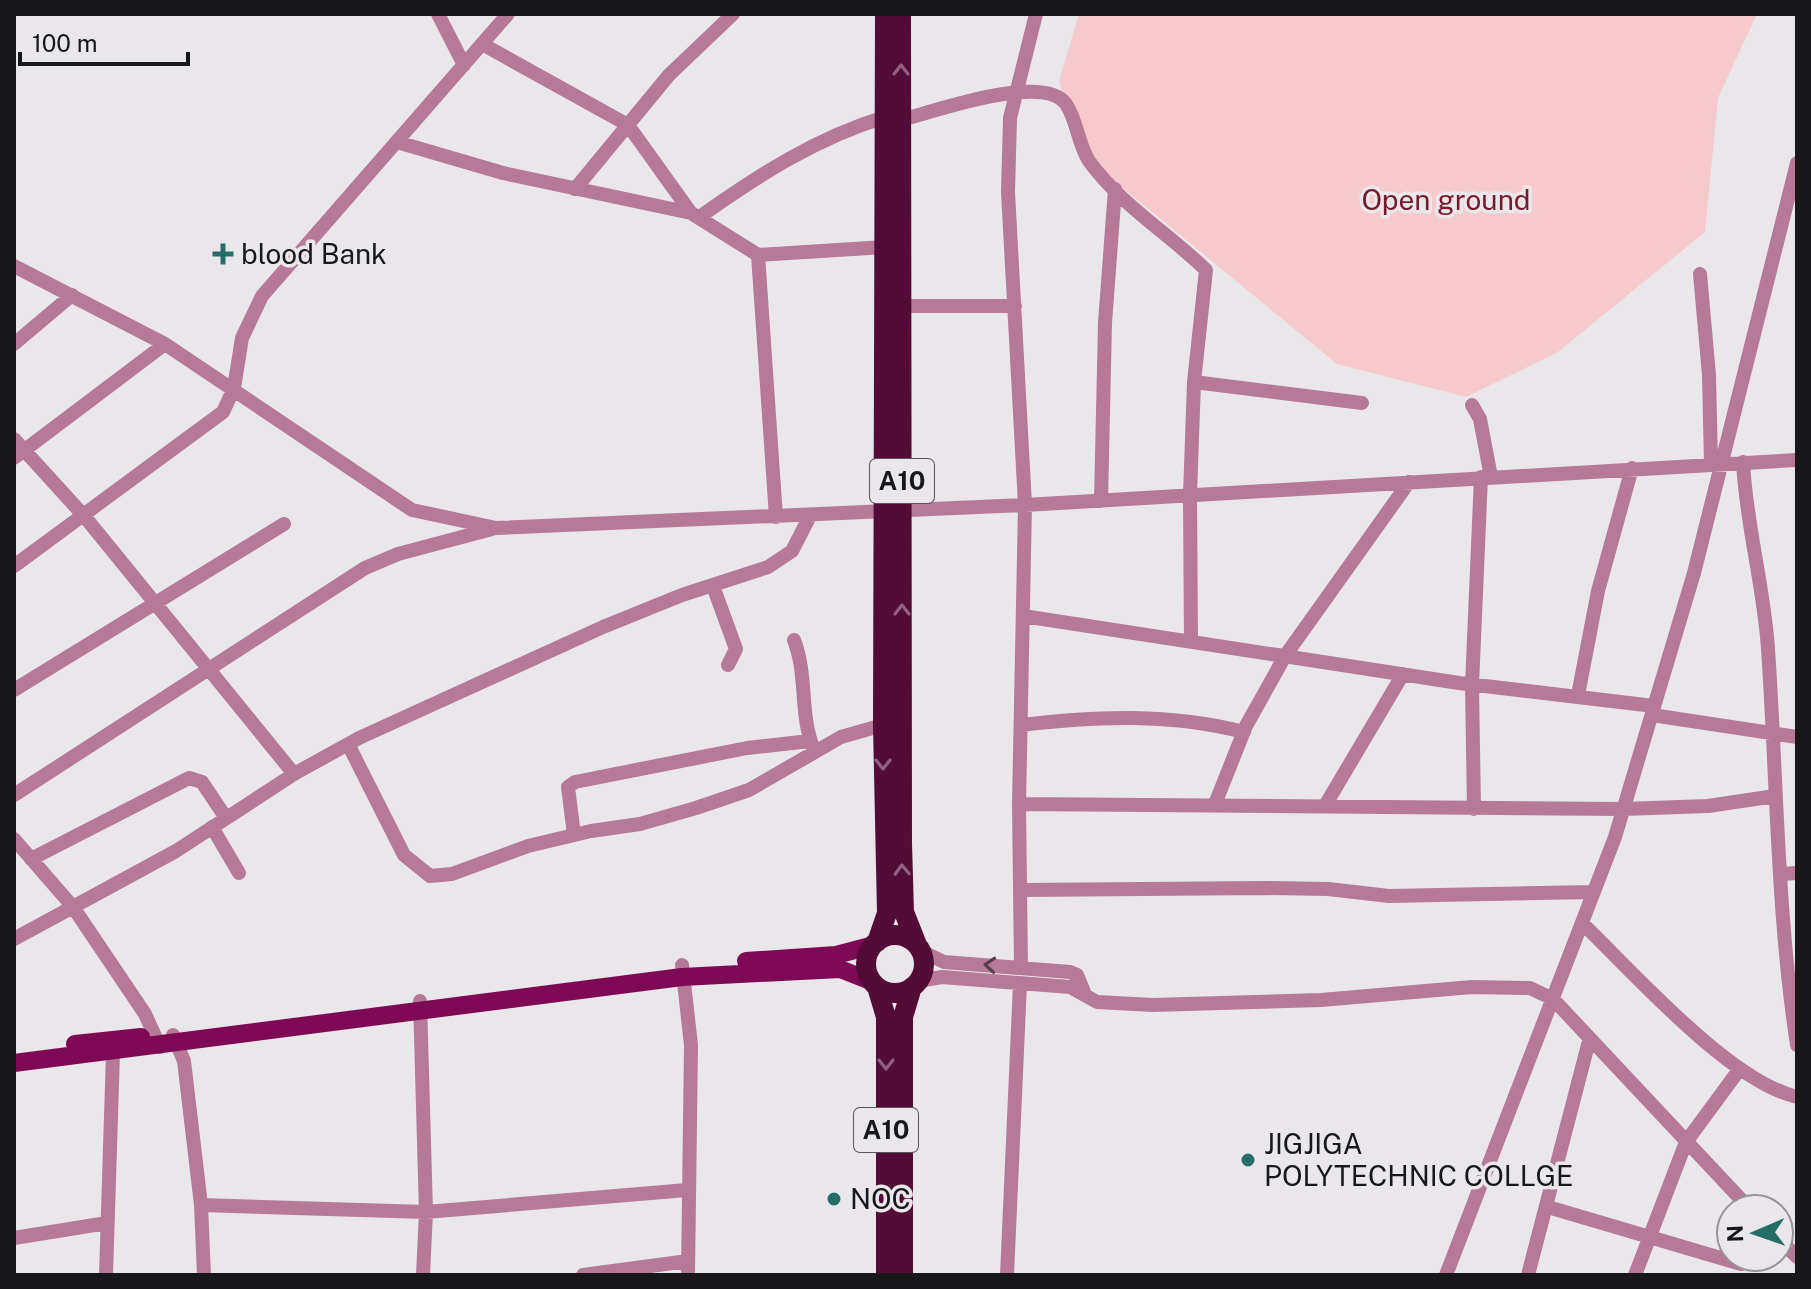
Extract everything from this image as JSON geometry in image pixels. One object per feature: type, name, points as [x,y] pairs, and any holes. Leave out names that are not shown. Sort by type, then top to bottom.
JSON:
[{"type":"highway","name":"A10","points":[[885,14],[893,119],[899,306],[894,510],[883,725],[887,913],[866,963],[886,1017],[886,1275]]},
{"type":"highway","name":"A10","points":[[901,14],[885,247],[904,912],[924,963],[903,1017],[903,1275]]},
{"type":"highway","points":[[875,943],[900,935],[919,948]]},
{"type":"highway","points":[[875,985],[895,993],[915,984]]},
{"type":"main road","points":[[14,1051],[166,1040],[682,971],[836,955],[875,943]]},
{"type":"main road","points":[[682,971],[840,969],[875,985]]},
{"type":"main road","points":[[14,1063],[113,1053],[166,1040]]},
{"type":"street","points":[[438,14],[464,65]]},
{"type":"street","points":[[14,566],[85,517],[223,412],[234,388],[242,338],[262,296],[508,14]]},
{"type":"street","points":[[1021,968],[1019,804],[1025,505],[1008,192],[1014,91],[1036,14]]},
{"type":"street","points":[[575,189],[669,75],[728,16]]},
{"type":"street","points":[[482,44],[628,125],[696,214],[758,255],[885,247]]},
{"type":"street","points":[[397,142],[503,173],[696,214],[808,147],[893,119],[1014,91],[1053,95],[1065,103],[1088,160],[1115,189],[1206,270],[1194,382],[1190,495],[1191,641]]},
{"type":"street","points":[[1446,1275],[1623,809],[1694,573],[1716,463],[1797,163]]},
{"type":"street","points":[[1101,501],[1105,323],[1115,189]]},
{"type":"street","points":[[758,255],[776,517]]},
{"type":"street","points":[[14,266],[165,344],[412,510],[496,528]]},
{"type":"street","points":[[1700,274],[1716,463]]},
{"type":"street","points":[[14,344],[72,295]]},
{"type":"street","points":[[899,306],[1015,306]]},
{"type":"street","points":[[19,454],[165,344]]},
{"type":"street","points":[[1194,382],[1362,403]]},
{"type":"street","points":[[1472,405],[1480,419],[1486,477],[1472,685],[1474,809]]},
{"type":"street","points":[[14,439],[19,454],[85,517],[294,774]]},
{"type":"street","points":[[14,795],[365,568],[398,554],[496,528],[1025,505],[1797,460]]},
{"type":"street","points":[[1743,462],[1745,503],[1760,579],[1768,648],[1785,966],[1796,1035]]},
{"type":"street","points":[[1578,695],[1598,591],[1632,468]]},
{"type":"street","points":[[1215,804],[1244,732],[1285,656],[1409,482]]},
{"type":"street","points":[[14,939],[212,827],[294,774],[348,744],[603,627],[768,567],[792,551],[810,516]]},
{"type":"street","points":[[14,690],[284,524]]},
{"type":"street","points":[[713,586],[736,649],[728,665]]},
{"type":"street","points":[[1023,616],[1472,685],[1578,695],[1797,737]]},
{"type":"street","points":[[794,640],[802,660],[812,745]]},
{"type":"street","points":[[1326,804],[1403,674]]},
{"type":"street","points":[[1021,725],[1084,717],[1166,718],[1205,722],[1244,732]]},
{"type":"street","points":[[574,835],[566,794],[568,787],[575,782],[747,748],[812,745],[883,725]]},
{"type":"street","points":[[348,744],[404,855],[430,876],[452,874],[528,846],[640,824],[749,790],[782,773],[812,745]]},
{"type":"street","points":[[31,859],[189,778],[202,782],[226,818]]},
{"type":"street","points":[[1019,804],[1326,804],[1474,809],[1623,809],[1708,806],[1775,796]]},
{"type":"street","points":[[212,827],[239,873]]},
{"type":"street","points":[[14,839],[73,907],[184,1061],[201,1205],[204,1275]]},
{"type":"street","points":[[1781,874],[1797,873]]},
{"type":"street","points":[[1020,890],[1328,889],[1389,896],[1594,892]]},
{"type":"street","points":[[1582,923],[1739,1070],[1777,1092],[1797,1097]]},
{"type":"street","points":[[919,948],[944,962],[1077,975],[1084,992],[1097,1002],[1153,1005],[1321,1000],[1472,987],[1530,988],[1553,999],[1589,1041],[1735,1193]]},
{"type":"street","points":[[583,1275],[688,1268],[691,1045],[682,971]]},
{"type":"street","points":[[915,984],[942,977],[1084,992]]},
{"type":"street","points":[[1007,1275],[1020,984]]},
{"type":"street","points":[[420,1007],[426,1212],[423,1275]]},
{"type":"street","points":[[1528,1275],[1589,1041]]},
{"type":"street","points":[[106,1275],[113,1053]]},
{"type":"street","points":[[1635,1275],[1686,1142],[1739,1070]]},
{"type":"street","points":[[201,1205],[426,1212],[687,1190]]},
{"type":"street","points":[[1548,1207],[1651,1235],[1715,1257]]},
{"type":"street","points":[[14,1238],[107,1223]]},
{"type":"green space","name":"Open ground","points":[[1079,14],[1757,14],[1718,98],[1705,232],[1558,352],[1466,397],[1337,364],[1079,152],[1059,81]]},
{"type":"place","name":"blood Bank","points":[[223,254]]},
{"type":"place","name":"JIGJIGA POLYTECHNIC COLLGE","points":[[1248,1160]]},
{"type":"place","name":"NOC","points":[[834,1199]]}]
